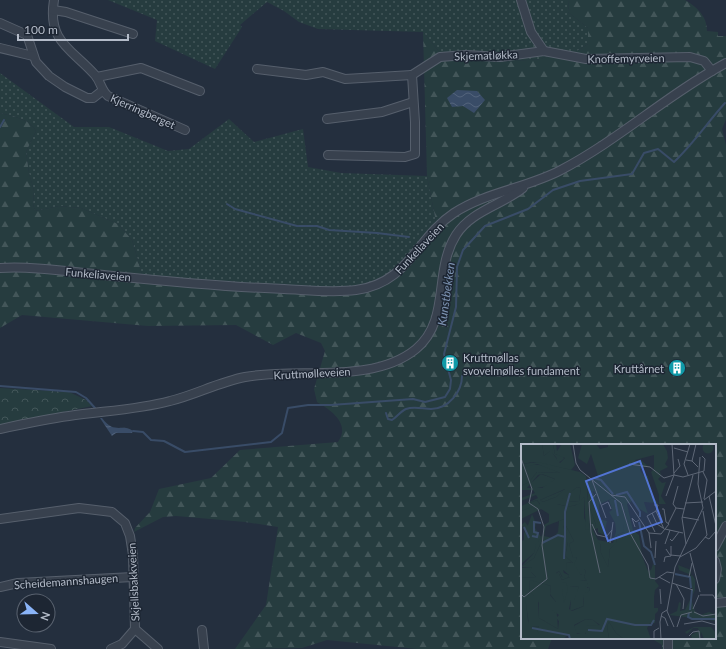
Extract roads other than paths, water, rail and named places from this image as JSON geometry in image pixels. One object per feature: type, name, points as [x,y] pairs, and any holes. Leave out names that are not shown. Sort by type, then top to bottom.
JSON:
[{"type":"street","points":[[521,0],[531,32],[544,51]]},
{"type":"street","name":"Kjerringberget","points":[[53,3],[66,12],[133,34]]},
{"type":"street","name":"Kjerringberget","points":[[53,3],[56,33],[63,45],[97,78],[102,91],[108,96],[185,130]]},
{"type":"street","name":"Kjerringberget","points":[[0,23],[27,35],[31,42],[33,56],[38,66],[74,92],[90,98],[102,91]]},
{"type":"street","points":[[0,48],[33,56]]},
{"type":"street","name":"Knoffemyrveien","points":[[544,51],[586,59],[690,57],[704,61],[712,71]]},
{"type":"street","name":"Skjematløkka","points":[[412,75],[440,57],[466,55],[500,57],[544,51]]},
{"type":"street","name":"Funkeliaveien","points":[[0,268],[32,268],[258,288],[335,291],[356,290],[383,281],[398,272],[437,228],[455,212],[475,202],[525,186],[579,160],[628,128],[674,94],[726,63]]},
{"type":"street","name":"Kjerringberget","points":[[97,78],[141,68],[200,92]]},
{"type":"street","points":[[257,69],[306,75],[323,72],[345,79],[412,75],[415,154],[404,157],[328,155]]},
{"type":"street","points":[[327,119],[382,112],[413,102]]},
{"type":"street","name":"Kruttmølleveien","points":[[0,429],[62,417],[109,412],[169,401],[247,376],[359,370],[380,366],[402,358],[422,343],[434,325],[439,309],[445,264],[457,233],[469,219],[513,196],[525,186]]},
{"type":"street","name":"Skjellsbakkveien","points":[[0,519],[79,508],[112,512],[125,523],[130,536],[133,555],[135,629]]},
{"type":"street","points":[[716,545],[726,526]]},
{"type":"street","points":[[716,565],[716,578]]},
{"type":"street","name":"Scheidemannshaugen","points":[[0,587],[18,583],[133,577]]},
{"type":"street","points":[[716,603],[726,602]]},
{"type":"street","points":[[111,649],[122,644],[135,629],[158,649]]},
{"type":"street","points":[[202,630],[204,649]]},
{"type":"street","points":[[0,642],[51,649]]},
{"type":"water","points":[[457,90],[477,91],[485,100],[474,113],[463,106],[452,107],[447,98]]},
{"type":"water","points":[[100,418],[102,418],[110,426],[125,428],[133,431],[132,433],[116,433],[112,436]]},
{"type":"waterway","name":"Kunstbekken","points":[[133,431],[143,432],[151,440],[164,441],[185,452],[271,442],[282,433],[288,408],[308,405],[331,405],[413,399],[425,402],[445,397],[450,389],[451,380],[444,354],[456,307],[457,267],[463,250],[485,226],[528,209],[553,190],[580,181],[632,174],[644,153],[658,149],[674,162],[725,103]]},
{"type":"waterway","points":[[0,127],[4,120]]},
{"type":"waterway","points":[[227,204],[235,209],[297,226],[317,226],[329,230],[409,237]]},
{"type":"waterway","points":[[386,413],[388,419],[392,420],[402,411],[409,408],[431,409],[443,406],[449,403],[457,393],[462,376]]},
{"type":"waterway","points":[[0,386],[76,392],[86,398],[95,408]]},
{"type":"place","name":"Kruttmøllas svovelmølles fundament","points":[[450,363]]},
{"type":"place","name":"Kruttårnet","points":[[677,368]]}]
